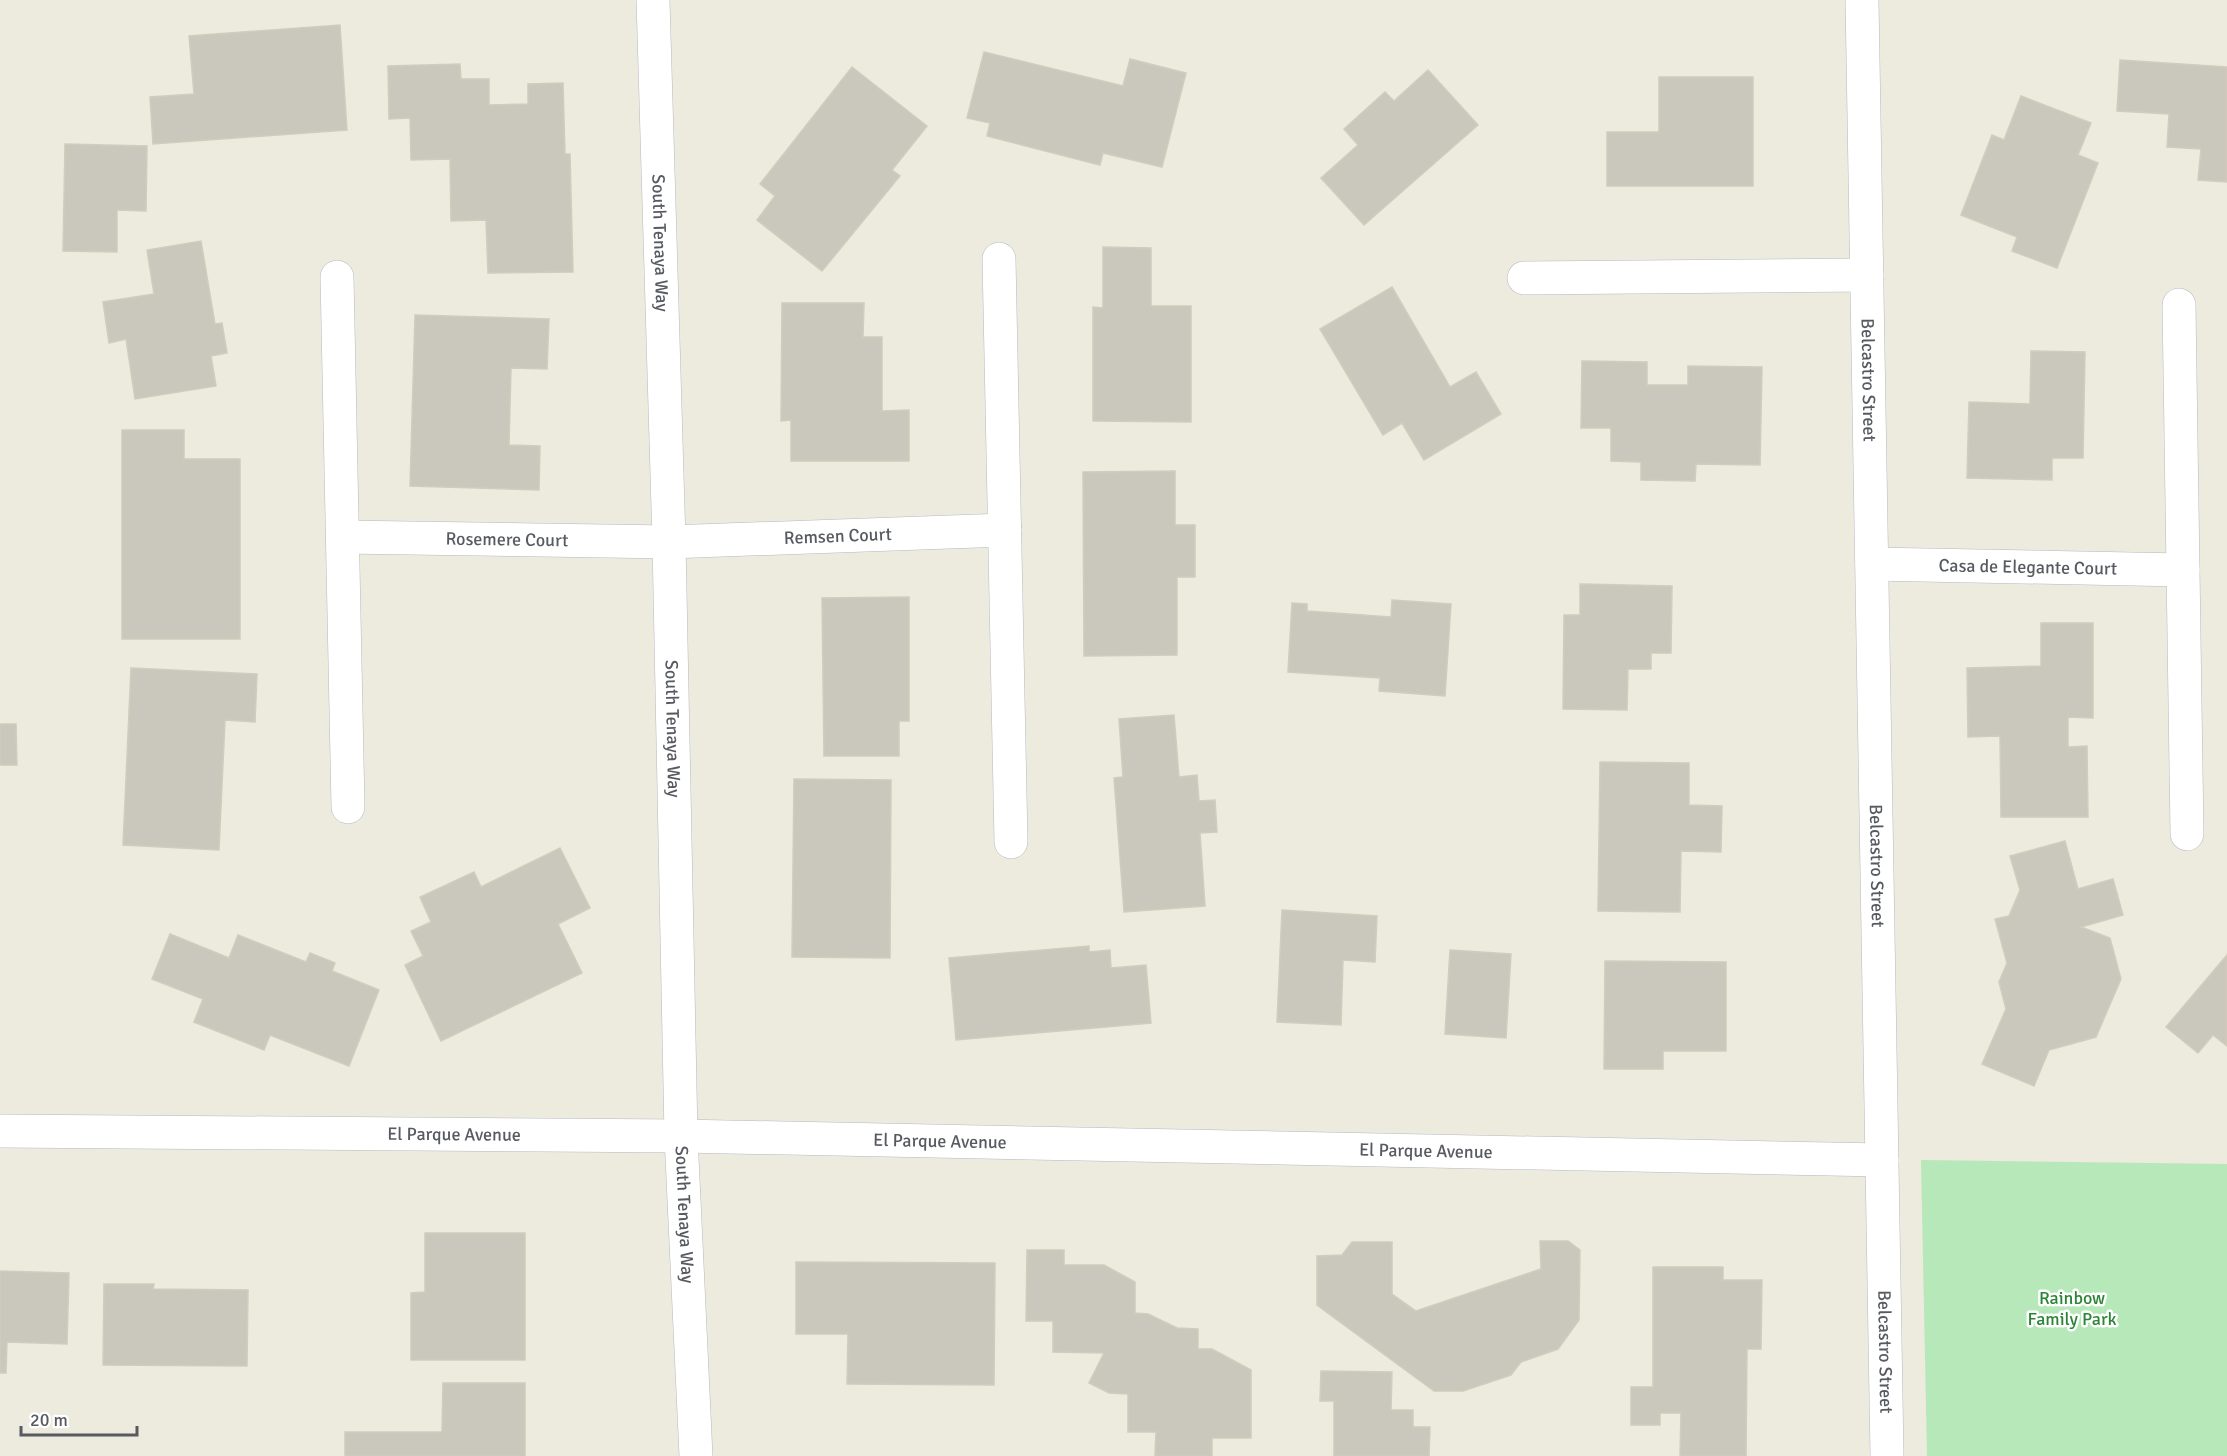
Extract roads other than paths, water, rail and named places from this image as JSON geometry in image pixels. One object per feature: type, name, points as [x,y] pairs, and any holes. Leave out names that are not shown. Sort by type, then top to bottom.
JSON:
[{"type":"street","name":"South Tenaya Way","points":[[653,0],[669,542],[681,1137],[696,1456]]},
{"type":"street","name":"Belcastro Street","points":[[1862,0],[1887,1456]]},
{"type":"street","points":[[999,259],[1011,842]]},
{"type":"street","points":[[1524,278],[1867,274]]},
{"type":"street","points":[[337,277],[348,807]]},
{"type":"street","points":[[2179,305],[2187,834]]},
{"type":"street","name":"Remsen Court","points":[[669,542],[1005,530]]},
{"type":"street","name":"Rosemere Court","points":[[343,537],[669,542]]},
{"type":"street","name":"Casa de Elegante Court","points":[[1872,564],[2183,570]]},
{"type":"street","name":"El Parque Avenue","points":[[0,1131],[681,1137],[1882,1160]]},
{"type":"park label","name":"Rainbow Family Park","points":[[2072,1308]]}]
